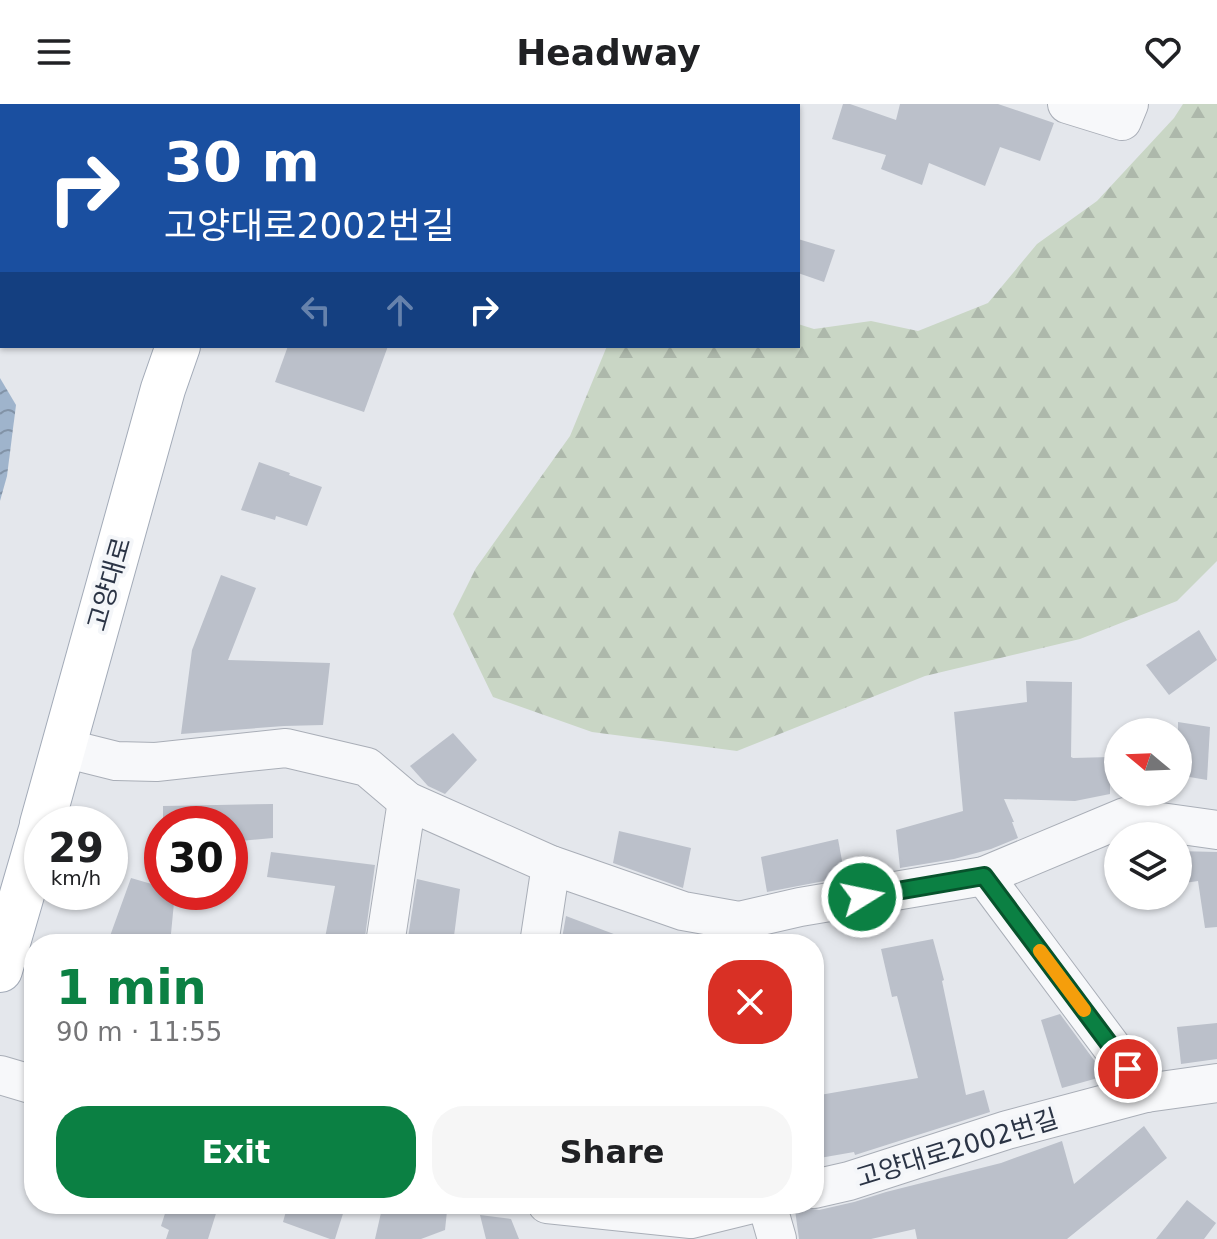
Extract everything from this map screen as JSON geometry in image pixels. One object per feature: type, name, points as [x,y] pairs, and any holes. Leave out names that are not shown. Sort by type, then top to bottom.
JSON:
[{"type":"main road","points":[[153,348],[163,389]]},
{"type":"main road","name":"고양대로","points":[[47,806],[163,389],[177,348]]},
{"type":"main road","name":"고양대로","points":[[0,970],[24,887]]},
{"type":"street","points":[[1067,104],[1125,113]]},
{"type":"street","points":[[64,748],[116,761],[156,762],[286,748],[367,767],[407,801],[683,928],[739,921],[800,907],[984,876],[1125,817],[1217,830]]},
{"type":"street","points":[[387,934],[407,801]]},
{"type":"street","points":[[541,934],[551,865]]},
{"type":"street","points":[[984,876],[1146,1093]]},
{"type":"street","points":[[0,1075],[24,1082]]},
{"type":"street","name":"고양대로2002번길","points":[[824,1187],[1007,1130],[1146,1093],[1217,1083]]},
{"type":"street","points":[[770,1214],[777,1239]]},
{"type":"green space","points":[[1183,104],[1217,104],[1217,561],[1177,601],[1080,639],[925,676],[737,751],[592,732],[493,697],[453,614],[476,568],[570,436],[606,348],[800,348],[800,325],[814,329],[871,321],[918,331],[988,303],[1037,244],[1097,201],[1174,118]]},
{"type":"water","points":[[0,378],[16,405],[7,476],[0,501]]},
{"type":"building","points":[[843,104],[896,120],[900,104],[998,104],[1054,123],[1040,161],[1000,147],[985,186],[929,163],[922,185],[881,169],[886,155],[832,139]]},
{"type":"building","points":[[800,240],[835,250],[824,282],[800,274]]},
{"type":"building","points":[[287,348],[387,348],[364,412],[275,382]]},
{"type":"building","points":[[259,462],[322,487],[307,526],[276,516],[275,520],[241,510]]},
{"type":"building","points":[[221,575],[256,588],[228,660],[330,663],[323,725],[181,734],[192,650]]},
{"type":"building","points":[[1199,630],[1217,660],[1169,695],[1146,665]]},
{"type":"building","points":[[1026,681],[1072,682],[1071,757],[1104,757],[1104,795],[1075,801],[1004,799],[1018,838],[954,859],[900,868],[896,830],[963,811],[954,712],[1027,702]]},
{"type":"building","points":[[1192,724],[1210,727],[1207,780],[1192,777]]},
{"type":"building","points":[[453,733],[477,760],[445,794],[428,786],[410,766]]},
{"type":"building","points":[[273,804],[273,838],[248,840],[248,806],[163,806]]},
{"type":"building","points":[[619,831],[691,848],[683,888],[613,863]]},
{"type":"building","points":[[838,839],[845,877],[767,892],[761,857]]},
{"type":"building","points":[[1192,851],[1217,852],[1217,927],[1205,928],[1198,881],[1192,882]]},
{"type":"building","points":[[271,852],[375,865],[365,934],[326,934],[335,886],[267,877]]},
{"type":"building","points":[[131,878],[144,882],[144,910],[173,910],[171,934],[111,934],[119,910],[128,910]]},
{"type":"building","points":[[417,879],[460,889],[454,934],[409,934]]},
{"type":"building","points":[[566,916],[614,934],[563,934]]},
{"type":"building","points":[[933,939],[966,1095],[984,1090],[990,1112],[855,1155],[854,1152],[824,1157],[824,1094],[918,1078],[897,996],[892,997],[881,949]]},
{"type":"building","points":[[1060,1014],[1105,1076],[1062,1088],[1041,1020]]},
{"type":"building","points":[[1217,1023],[1217,1059],[1181,1064],[1177,1027]]},
{"type":"building","points":[[1144,1126],[1167,1158],[1067,1239],[917,1239],[915,1229],[871,1239],[799,1239],[796,1214],[824,1214],[824,1209],[1001,1163],[1062,1141],[1074,1184]]},
{"type":"building","points":[[1187,1200],[1216,1223],[1204,1239],[1156,1239]]},
{"type":"building","points":[[165,1214],[216,1214],[208,1239],[166,1239],[169,1230],[161,1226]]},
{"type":"building","points":[[285,1214],[343,1214],[335,1239],[283,1222]]},
{"type":"building","points":[[381,1214],[447,1214],[445,1230],[421,1239],[375,1239]]},
{"type":"building","points":[[480,1215],[511,1219],[519,1239],[486,1239]]},
{"type":"slow traffic","points":[[1040,951],[1084,1010]]},
{"type":"route","points":[[862,897],[984,876],[1128,1069]]}]
